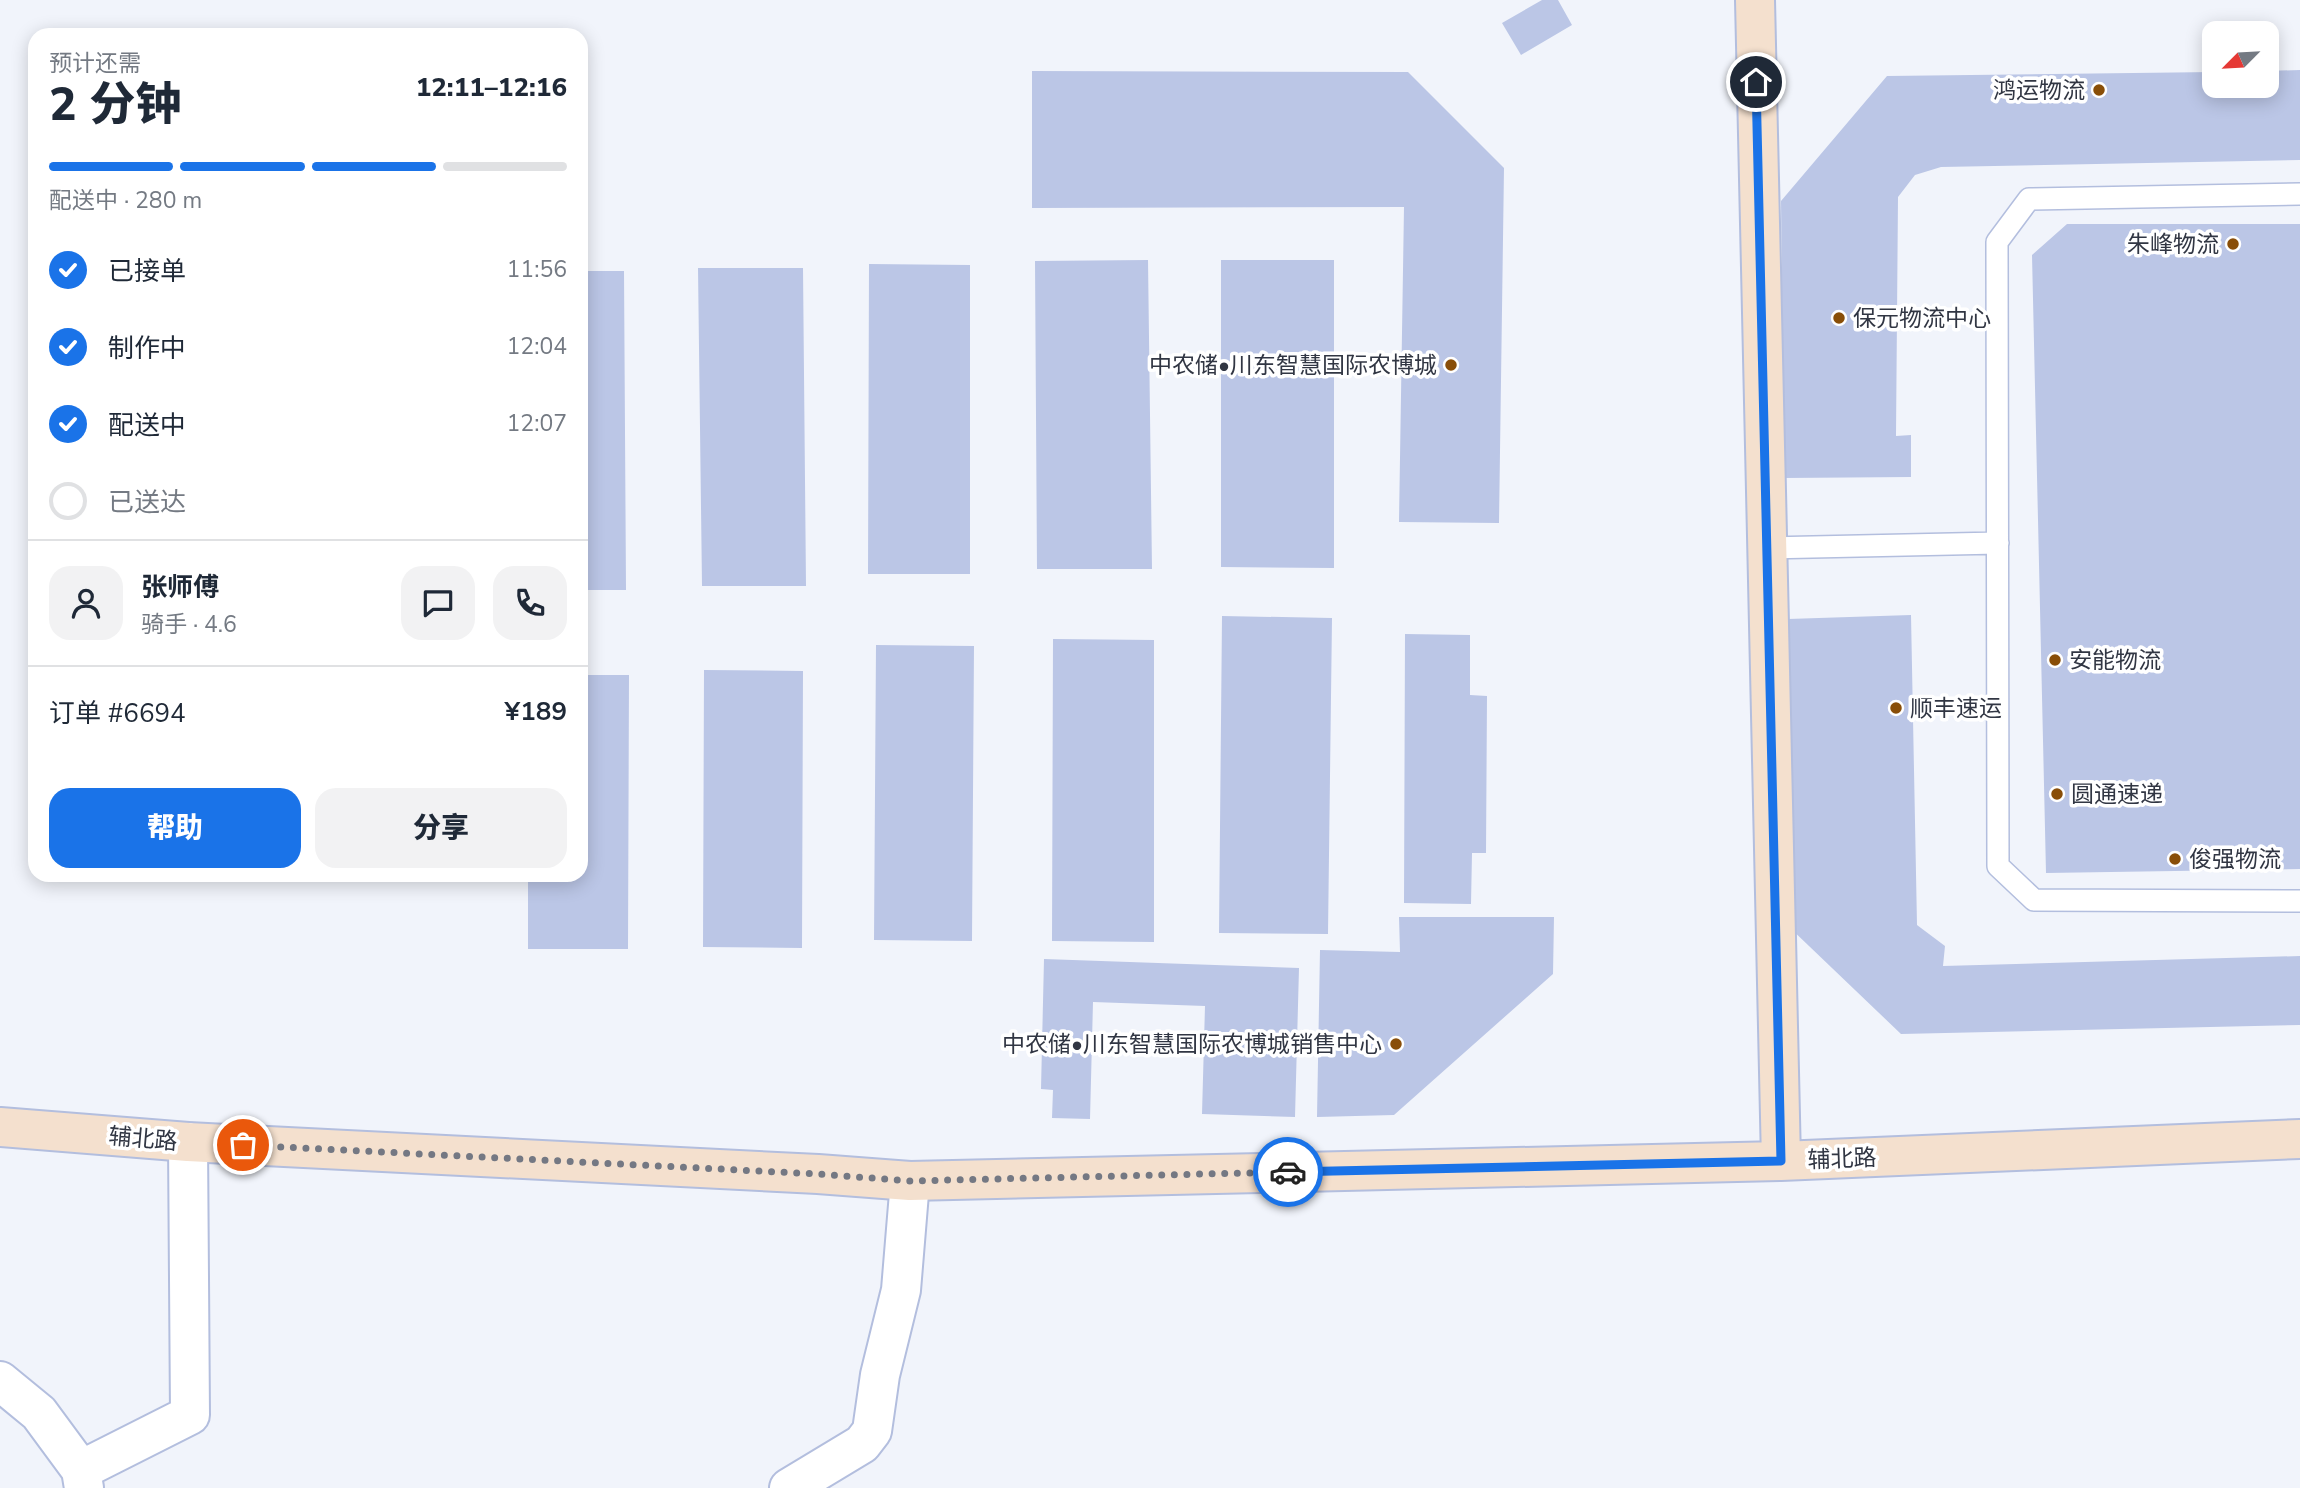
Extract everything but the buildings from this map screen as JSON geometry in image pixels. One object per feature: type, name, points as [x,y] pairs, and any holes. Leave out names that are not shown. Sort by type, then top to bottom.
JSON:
[{"type":"street","points":[[1755,0],[1781,1161]]},
{"type":"street","name":"辅北路","points":[[0,1127],[188,1142],[910,1181],[1781,1161],[2300,1139]]},
{"type":"street","points":[[0,1381],[39,1413],[83,1479],[190,1415],[188,1142]]},
{"type":"street","points":[[789,1488],[862,1444],[872,1432],[880,1375],[901,1290],[910,1181]]},
{"type":"lane","points":[[2300,194],[2029,199],[1997,242],[1998,866],[2034,900],[2300,901]]},
{"type":"lane","points":[[1767,548],[1998,543]]},
{"type":"way so far","points":[[243,1145],[910,1181],[1288,1172]]},
{"type":"place","name":"鸿运物流","points":[[2099,90]]},
{"type":"place","name":"朱峰物流","points":[[2233,244]]},
{"type":"place","name":"保元物流中心","points":[[1839,318]]},
{"type":"place","name":"中农储•川东智慧国际农博城","points":[[1451,365]]},
{"type":"place","name":"安能物流","points":[[2055,660]]},
{"type":"place","name":"顺丰速运","points":[[1896,708]]},
{"type":"place","name":"圆通速递","points":[[2057,794]]},
{"type":"place","name":"俊强物流","points":[[2175,859]]},
{"type":"place","name":"中农储•川东智慧国际农博城销售中心","points":[[1396,1044]]},
{"type":"route","points":[[1288,1172],[1781,1161],[1756,82]]}]
